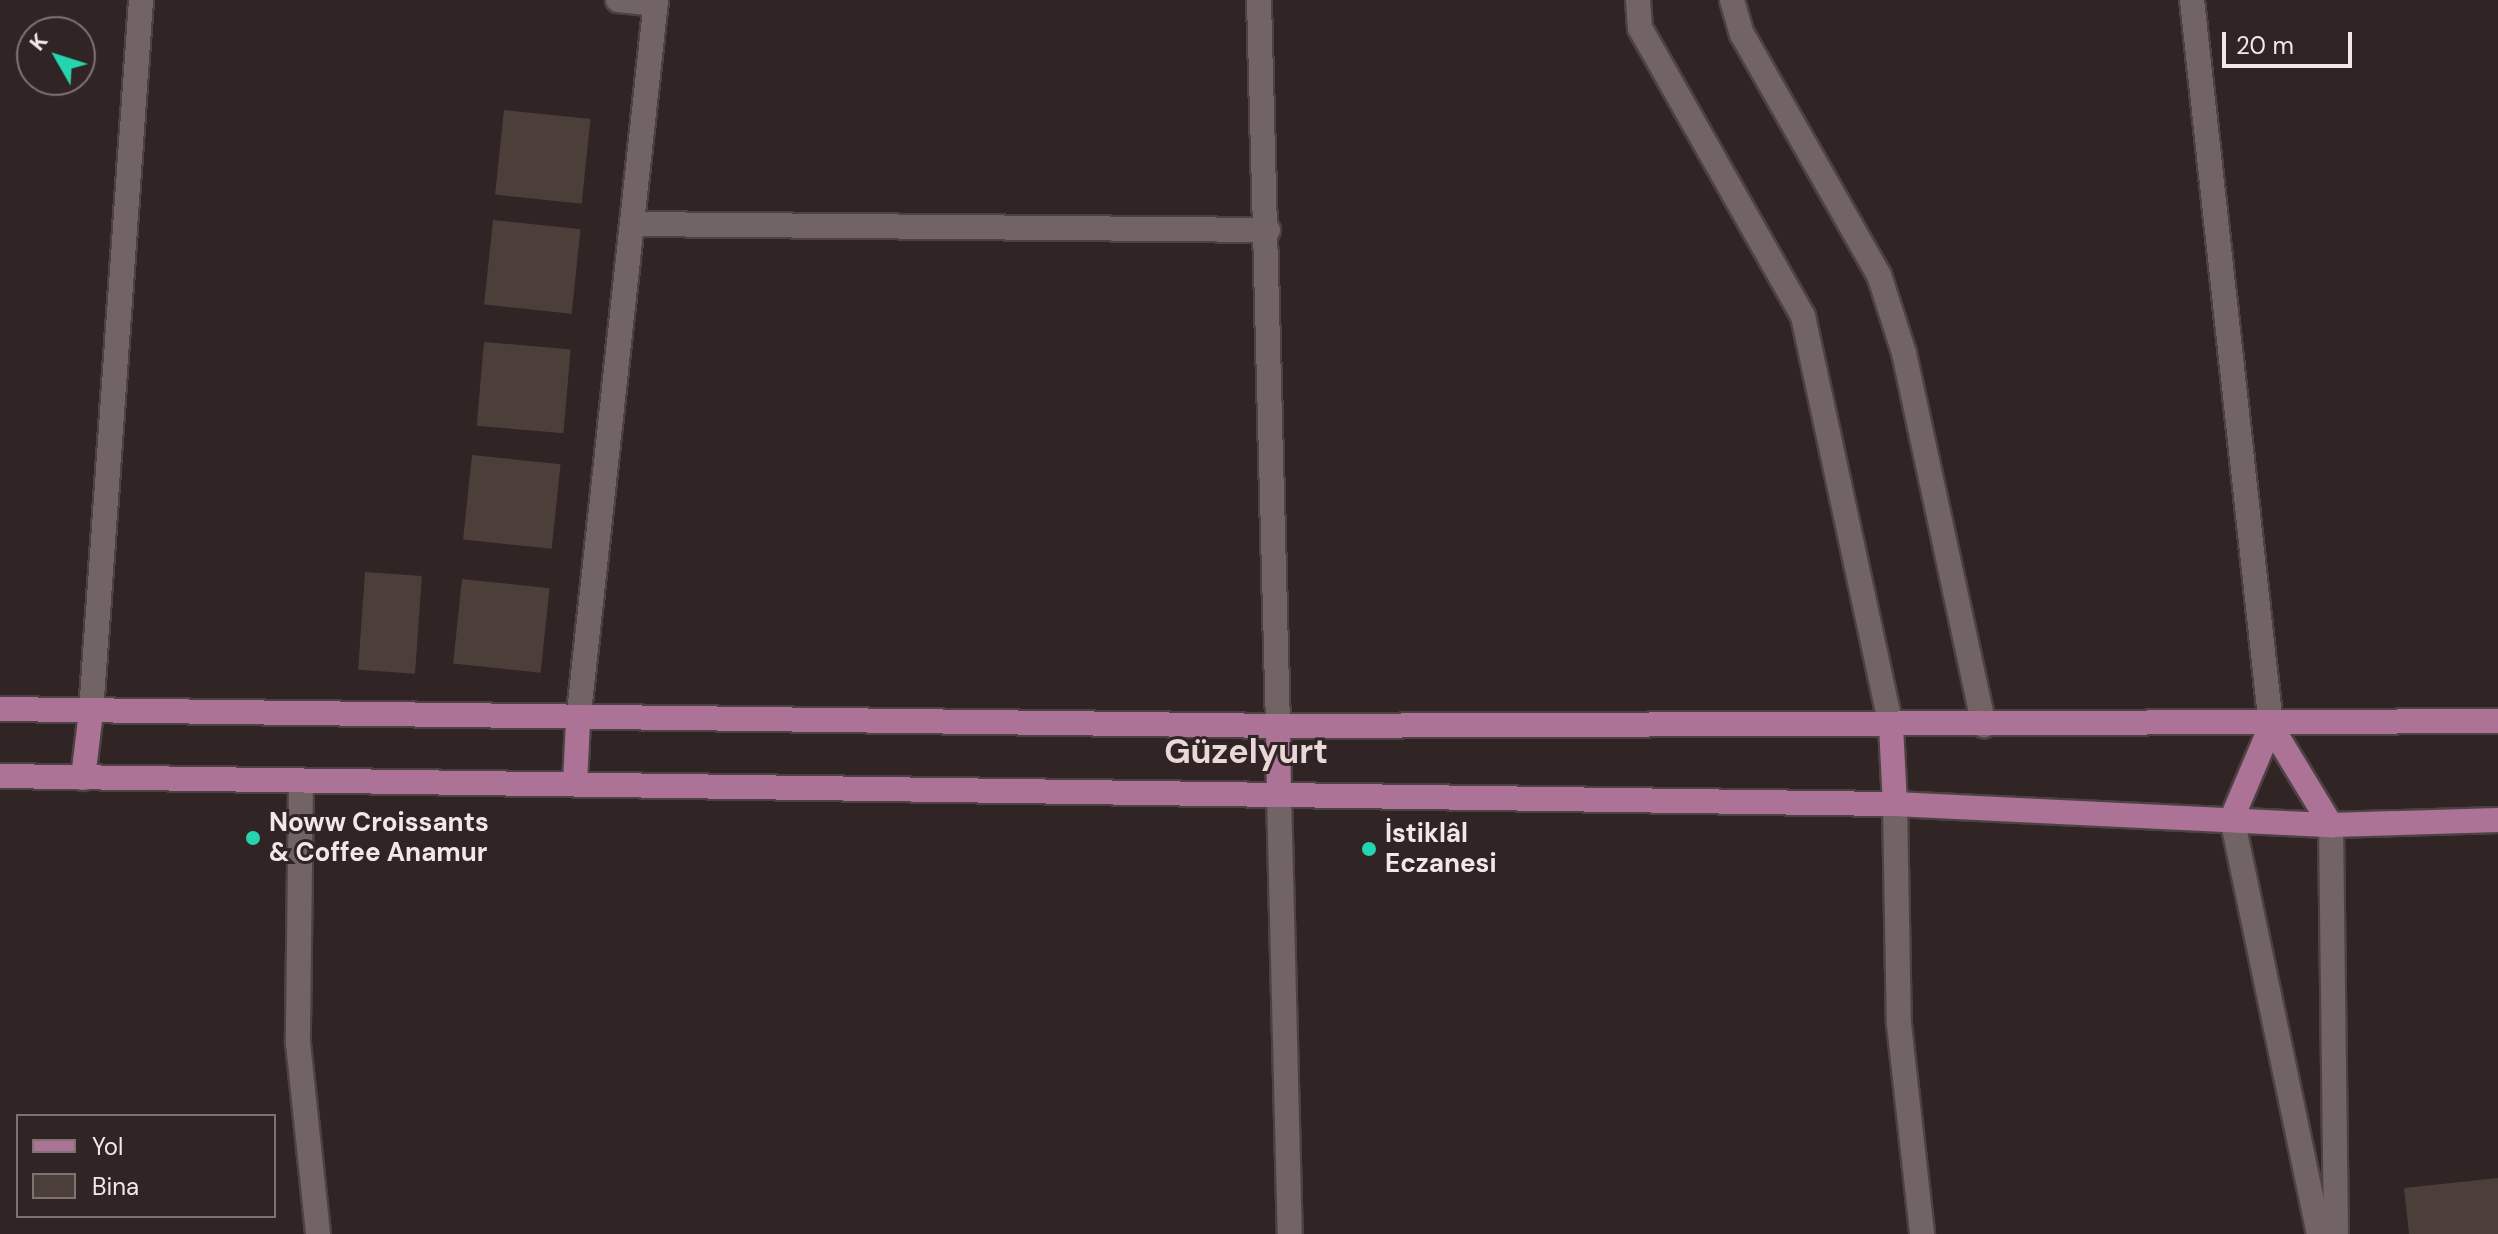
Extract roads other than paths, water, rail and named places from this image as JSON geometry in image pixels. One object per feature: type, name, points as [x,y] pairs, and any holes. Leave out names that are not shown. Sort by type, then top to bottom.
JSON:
[{"type":"main road","points":[[0,709],[578,722],[1278,726],[2271,726],[2498,721]]},
{"type":"main road","points":[[83,778],[91,712]]},
{"type":"main road","points":[[575,783],[578,722]]},
{"type":"main road","points":[[1278,726],[1279,794]]},
{"type":"main road","points":[[1891,726],[1895,804]]},
{"type":"main road","points":[[2232,818],[2271,726]]},
{"type":"main road","points":[[2271,726],[2331,825]]},
{"type":"main road","points":[[0,776],[1895,804],[2331,825],[2498,820]]},
{"type":"street","points":[[91,712],[141,0]]},
{"type":"street","points":[[578,722],[656,2],[618,0]]},
{"type":"street","points":[[1259,0],[1268,230],[1278,726]]},
{"type":"street","points":[[1638,0],[1640,28],[1803,316],[1891,726]]},
{"type":"street","points":[[1732,0],[1742,34],[1879,275],[1904,353],[1984,725]]},
{"type":"street","points":[[2192,0],[2271,726]]},
{"type":"street","points":[[632,224],[1268,230]]},
{"type":"street","points":[[301,782],[298,1043],[318,1234]]},
{"type":"street","points":[[1279,794],[1290,1234]]},
{"type":"street","points":[[1895,804],[1899,1024],[1922,1234]]},
{"type":"street","points":[[2232,818],[2319,1234]]},
{"type":"street","points":[[2331,825],[2336,1234]]},
{"type":"place","name":"Noww Croissants & Coffee Anamur","points":[[253,838]]},
{"type":"place","name":"İstiklâl Eczanesi","points":[[1369,849]]},
{"type":"district","name":"Güzelyurt","points":[[1246,752]]}]
